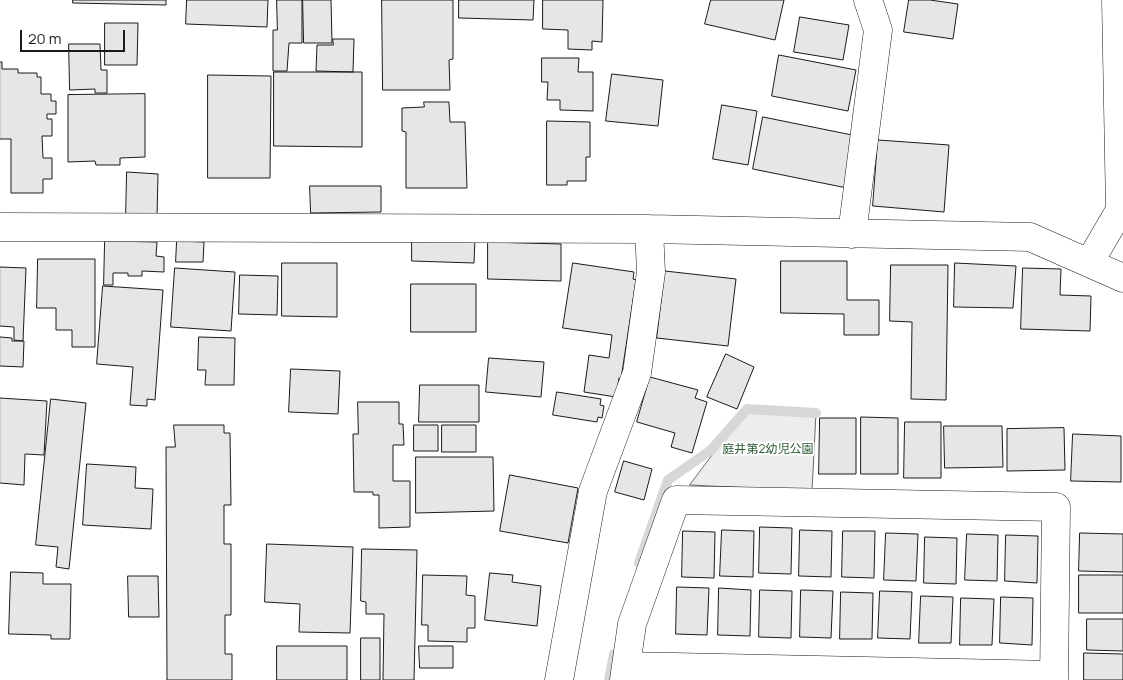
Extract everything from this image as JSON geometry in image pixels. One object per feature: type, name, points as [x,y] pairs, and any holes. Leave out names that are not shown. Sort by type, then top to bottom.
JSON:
[{"type":"street","points":[[852,234],[878,30],[868,0]]},
{"type":"street","points":[[1089,264],[1120,210],[1116,0]]},
{"type":"street","points":[[0,226],[649,229],[1030,237],[1123,278]]},
{"type":"street","points":[[559,680],[593,491],[637,373],[651,272],[649,229]]},
{"type":"street","points":[[676,500],[1056,507],[1054,677],[625,673],[632,624],[676,500]]},
{"type":"green space","name":"庭井第2幼児公園","points":[[747,409],[816,413],[812,491],[690,485]]},
{"type":"building","points":[[73,0],[166,0],[166,5],[73,3]]},
{"type":"building","points":[[187,0],[268,0],[267,27],[186,24]]},
{"type":"building","points":[[277,0],[302,0],[302,43],[289,43],[287,71],[273,71],[273,30],[277,30]]},
{"type":"building","points":[[303,0],[331,0],[332,43],[304,43]]},
{"type":"building","points":[[382,0],[453,0],[453,59],[449,60],[450,90],[383,90]]},
{"type":"building","points":[[459,0],[534,0],[533,20],[459,18]]},
{"type":"building","points":[[543,0],[603,0],[602,42],[592,41],[592,50],[568,49],[568,30],[543,29]]},
{"type":"building","points":[[711,0],[784,0],[775,40],[705,24]]},
{"type":"building","points":[[909,0],[930,0],[958,4],[953,39],[904,32]]},
{"type":"building","points":[[800,17],[849,25],[843,60],[794,52]]},
{"type":"building","points":[[105,23],[138,23],[137,65],[105,65]]},
{"type":"building","points":[[333,39],[354,39],[353,72],[316,71],[317,45],[333,45]]},
{"type":"building","points":[[69,44],[100,44],[101,70],[107,70],[107,93],[95,93],[95,89],[70,90]]},
{"type":"building","points":[[779,55],[856,70],[848,111],[772,96]]},
{"type":"building","points":[[542,58],[579,58],[578,72],[593,72],[593,111],[560,110],[560,100],[547,100],[548,82],[542,82]]},
{"type":"building","points":[[0,62],[2,62],[2,69],[18,69],[18,73],[37,73],[37,77],[41,77],[41,94],[51,94],[51,101],[56,101],[56,114],[47,114],[47,119],[52,119],[52,136],[42,136],[43,158],[52,158],[52,179],[43,179],[43,193],[11,193],[11,139],[0,139]]},
{"type":"building","points":[[274,72],[362,72],[362,147],[274,146]]},
{"type":"building","points":[[612,74],[663,80],[658,126],[606,121]]},
{"type":"building","points":[[208,75],[271,76],[270,178],[208,178]]},
{"type":"building","points":[[145,94],[145,157],[120,158],[120,165],[96,165],[95,161],[68,162],[68,95]]},
{"type":"building","points":[[424,102],[449,102],[450,122],[465,122],[467,188],[406,188],[406,132],[402,131],[402,108],[424,107]]},
{"type":"building","points":[[722,105],[757,111],[748,165],[713,159]]},
{"type":"building","points":[[763,117],[857,136],[847,188],[753,169]]},
{"type":"building","points":[[547,121],[590,122],[590,157],[586,157],[586,181],[567,181],[567,185],[547,185]]},
{"type":"building","points":[[878,140],[949,145],[944,212],[873,206]]},
{"type":"building","points":[[127,172],[158,174],[157,217],[126,216]]},
{"type":"building","points":[[310,186],[381,186],[381,212],[311,213]]},
{"type":"building","points":[[412,237],[475,238],[474,263],[412,261]]},
{"type":"building","points":[[105,241],[157,242],[156,256],[164,257],[164,272],[142,271],[142,276],[128,276],[128,273],[113,273],[113,285],[104,285]]},
{"type":"building","points":[[177,241],[204,242],[203,262],[176,262]]},
{"type":"building","points":[[488,242],[561,244],[561,281],[488,279]]},
{"type":"building","points":[[38,259],[95,259],[95,347],[72,347],[72,330],[56,330],[56,308],[37,308]]},
{"type":"building","points":[[781,261],[847,261],[847,300],[879,300],[879,335],[844,335],[844,314],[781,313]]},
{"type":"building","points":[[282,263],[337,263],[337,317],[282,316]]},
{"type":"building","points":[[573,263],[634,272],[633,279],[636,280],[621,379],[619,378],[616,397],[584,392],[589,355],[609,358],[612,335],[563,328]]},
{"type":"building","points":[[955,263],[1016,266],[1013,308],[954,307]]},
{"type":"building","points":[[891,265],[948,265],[946,400],[911,399],[912,322],[890,321]]},
{"type":"building","points":[[0,267],[26,268],[23,341],[14,340],[14,327],[0,326]]},
{"type":"building","points":[[175,268],[235,272],[231,331],[171,327]]},
{"type":"building","points":[[1023,268],[1061,269],[1060,295],[1091,296],[1090,331],[1021,329]]},
{"type":"building","points":[[665,271],[736,279],[728,346],[657,338]]},
{"type":"building","points":[[240,275],[278,276],[277,315],[239,314]]},
{"type":"building","points":[[411,284],[476,284],[476,332],[411,332]]},
{"type":"building","points":[[103,286],[163,290],[155,400],[147,399],[147,406],[130,405],[133,367],[97,364]]},
{"type":"building","points":[[0,337],[12,338],[12,341],[24,341],[23,367],[0,366]]},
{"type":"building","points":[[199,337],[235,338],[234,385],[205,385],[206,370],[198,370]]},
{"type":"building","points":[[726,354],[754,367],[737,409],[707,397]]},
{"type":"building","points":[[489,358],[544,362],[541,397],[486,392]]},
{"type":"building","points":[[291,369],[340,371],[338,414],[289,412]]},
{"type":"building","points":[[650,377],[698,390],[695,398],[707,402],[692,453],[671,447],[675,433],[637,422]]},
{"type":"building","points":[[420,385],[479,385],[479,422],[419,422]]},
{"type":"building","points":[[557,392],[601,399],[600,405],[604,406],[602,418],[598,417],[597,422],[553,415]]},
{"type":"building","points":[[0,398],[47,401],[44,455],[25,454],[24,485],[0,483]]},
{"type":"building","points":[[51,399],[86,403],[69,569],[56,567],[58,547],[36,545]]},
{"type":"building","points":[[358,402],[399,402],[399,424],[403,424],[404,445],[393,445],[393,481],[410,481],[410,527],[379,528],[379,495],[373,495],[373,492],[354,492],[353,434],[358,434]]},
{"type":"building","points":[[861,417],[898,418],[898,474],[861,474]]},
{"type":"building","points":[[820,418],[856,418],[856,474],[819,474]]},
{"type":"building","points":[[905,422],[941,422],[941,478],[904,478]]},
{"type":"building","points":[[174,425],[224,425],[224,433],[230,433],[231,505],[224,505],[224,544],[231,544],[231,615],[225,615],[225,654],[232,654],[232,680],[167,680],[166,447],[175,447]]},
{"type":"building","points":[[414,425],[438,425],[438,451],[414,451]]},
{"type":"building","points":[[442,425],[476,425],[476,452],[442,452]]},
{"type":"building","points":[[944,426],[1002,426],[1003,467],[945,468]]},
{"type":"building","points":[[1064,428],[1065,470],[1007,471],[1007,429]]},
{"type":"building","points":[[1073,434],[1121,436],[1121,482],[1071,481]]},
{"type":"building","points":[[416,457],[493,457],[494,511],[416,513]]},
{"type":"building","points":[[624,461],[652,469],[644,500],[615,492]]},
{"type":"building","points":[[87,464],[136,467],[135,488],[153,489],[151,529],[83,525]]},
{"type":"building","points":[[510,475],[578,488],[568,543],[500,531]]},
{"type":"building","points":[[760,527],[792,528],[791,574],[759,573]]},
{"type":"building","points":[[722,530],[754,531],[753,577],[720,576]]},
{"type":"building","points":[[800,530],[832,531],[831,577],[799,576]]},
{"type":"building","points":[[683,531],[715,532],[714,578],[682,577]]},
{"type":"building","points":[[843,531],[875,531],[874,578],[842,577]]},
{"type":"building","points":[[886,533],[918,534],[916,581],[884,580]]},
{"type":"building","points":[[1080,533],[1123,534],[1123,572],[1079,571]]},
{"type":"building","points":[[967,534],[998,535],[997,581],[965,580]]},
{"type":"building","points":[[1006,535],[1038,536],[1037,583],[1005,581]]},
{"type":"building","points":[[925,537],[957,538],[956,584],[924,583]]},
{"type":"building","points":[[267,544],[353,547],[350,633],[299,632],[300,604],[265,602]]},
{"type":"building","points":[[362,549],[417,550],[414,680],[383,680],[384,614],[366,614],[366,602],[361,601]]},
{"type":"building","points":[[11,572],[43,573],[43,584],[71,584],[70,639],[51,639],[51,635],[9,634]]},
{"type":"building","points":[[490,573],[513,575],[512,582],[541,586],[537,626],[485,620]]},
{"type":"building","points":[[423,575],[467,576],[466,595],[475,596],[475,628],[467,628],[467,642],[428,641],[428,625],[422,625]]},
{"type":"building","points":[[1079,575],[1123,575],[1123,613],[1079,613]]},
{"type":"building","points":[[128,576],[158,576],[159,617],[129,617]]},
{"type":"building","points":[[677,587],[709,588],[707,635],[676,634]]},
{"type":"building","points":[[719,588],[751,590],[750,636],[718,635]]},
{"type":"building","points":[[760,590],[792,591],[791,638],[759,637]]},
{"type":"building","points":[[801,590],[833,591],[831,638],[800,637]]},
{"type":"building","points":[[880,591],[912,592],[910,639],[878,638]]},
{"type":"building","points":[[841,592],[873,593],[872,639],[840,639]]},
{"type":"building","points":[[921,596],[953,597],[951,643],[919,643]]},
{"type":"building","points":[[1001,597],[1033,598],[1032,645],[1000,643]]},
{"type":"building","points":[[961,598],[994,599],[992,645],[960,645]]},
{"type":"building","points":[[1087,619],[1123,619],[1123,651],[1087,650]]},
{"type":"building","points":[[361,638],[380,638],[380,680],[361,680]]},
{"type":"building","points":[[277,646],[347,646],[347,680],[277,680]]},
{"type":"building","points":[[419,646],[453,646],[453,668],[420,668]]},
{"type":"building","points":[[1084,653],[1123,654],[1123,680],[1084,680]]},
{"type":"waterway","points":[[639,563],[668,480],[711,450],[747,409],[816,413]]},
{"type":"waterway","points":[[609,680],[614,654]]}]
